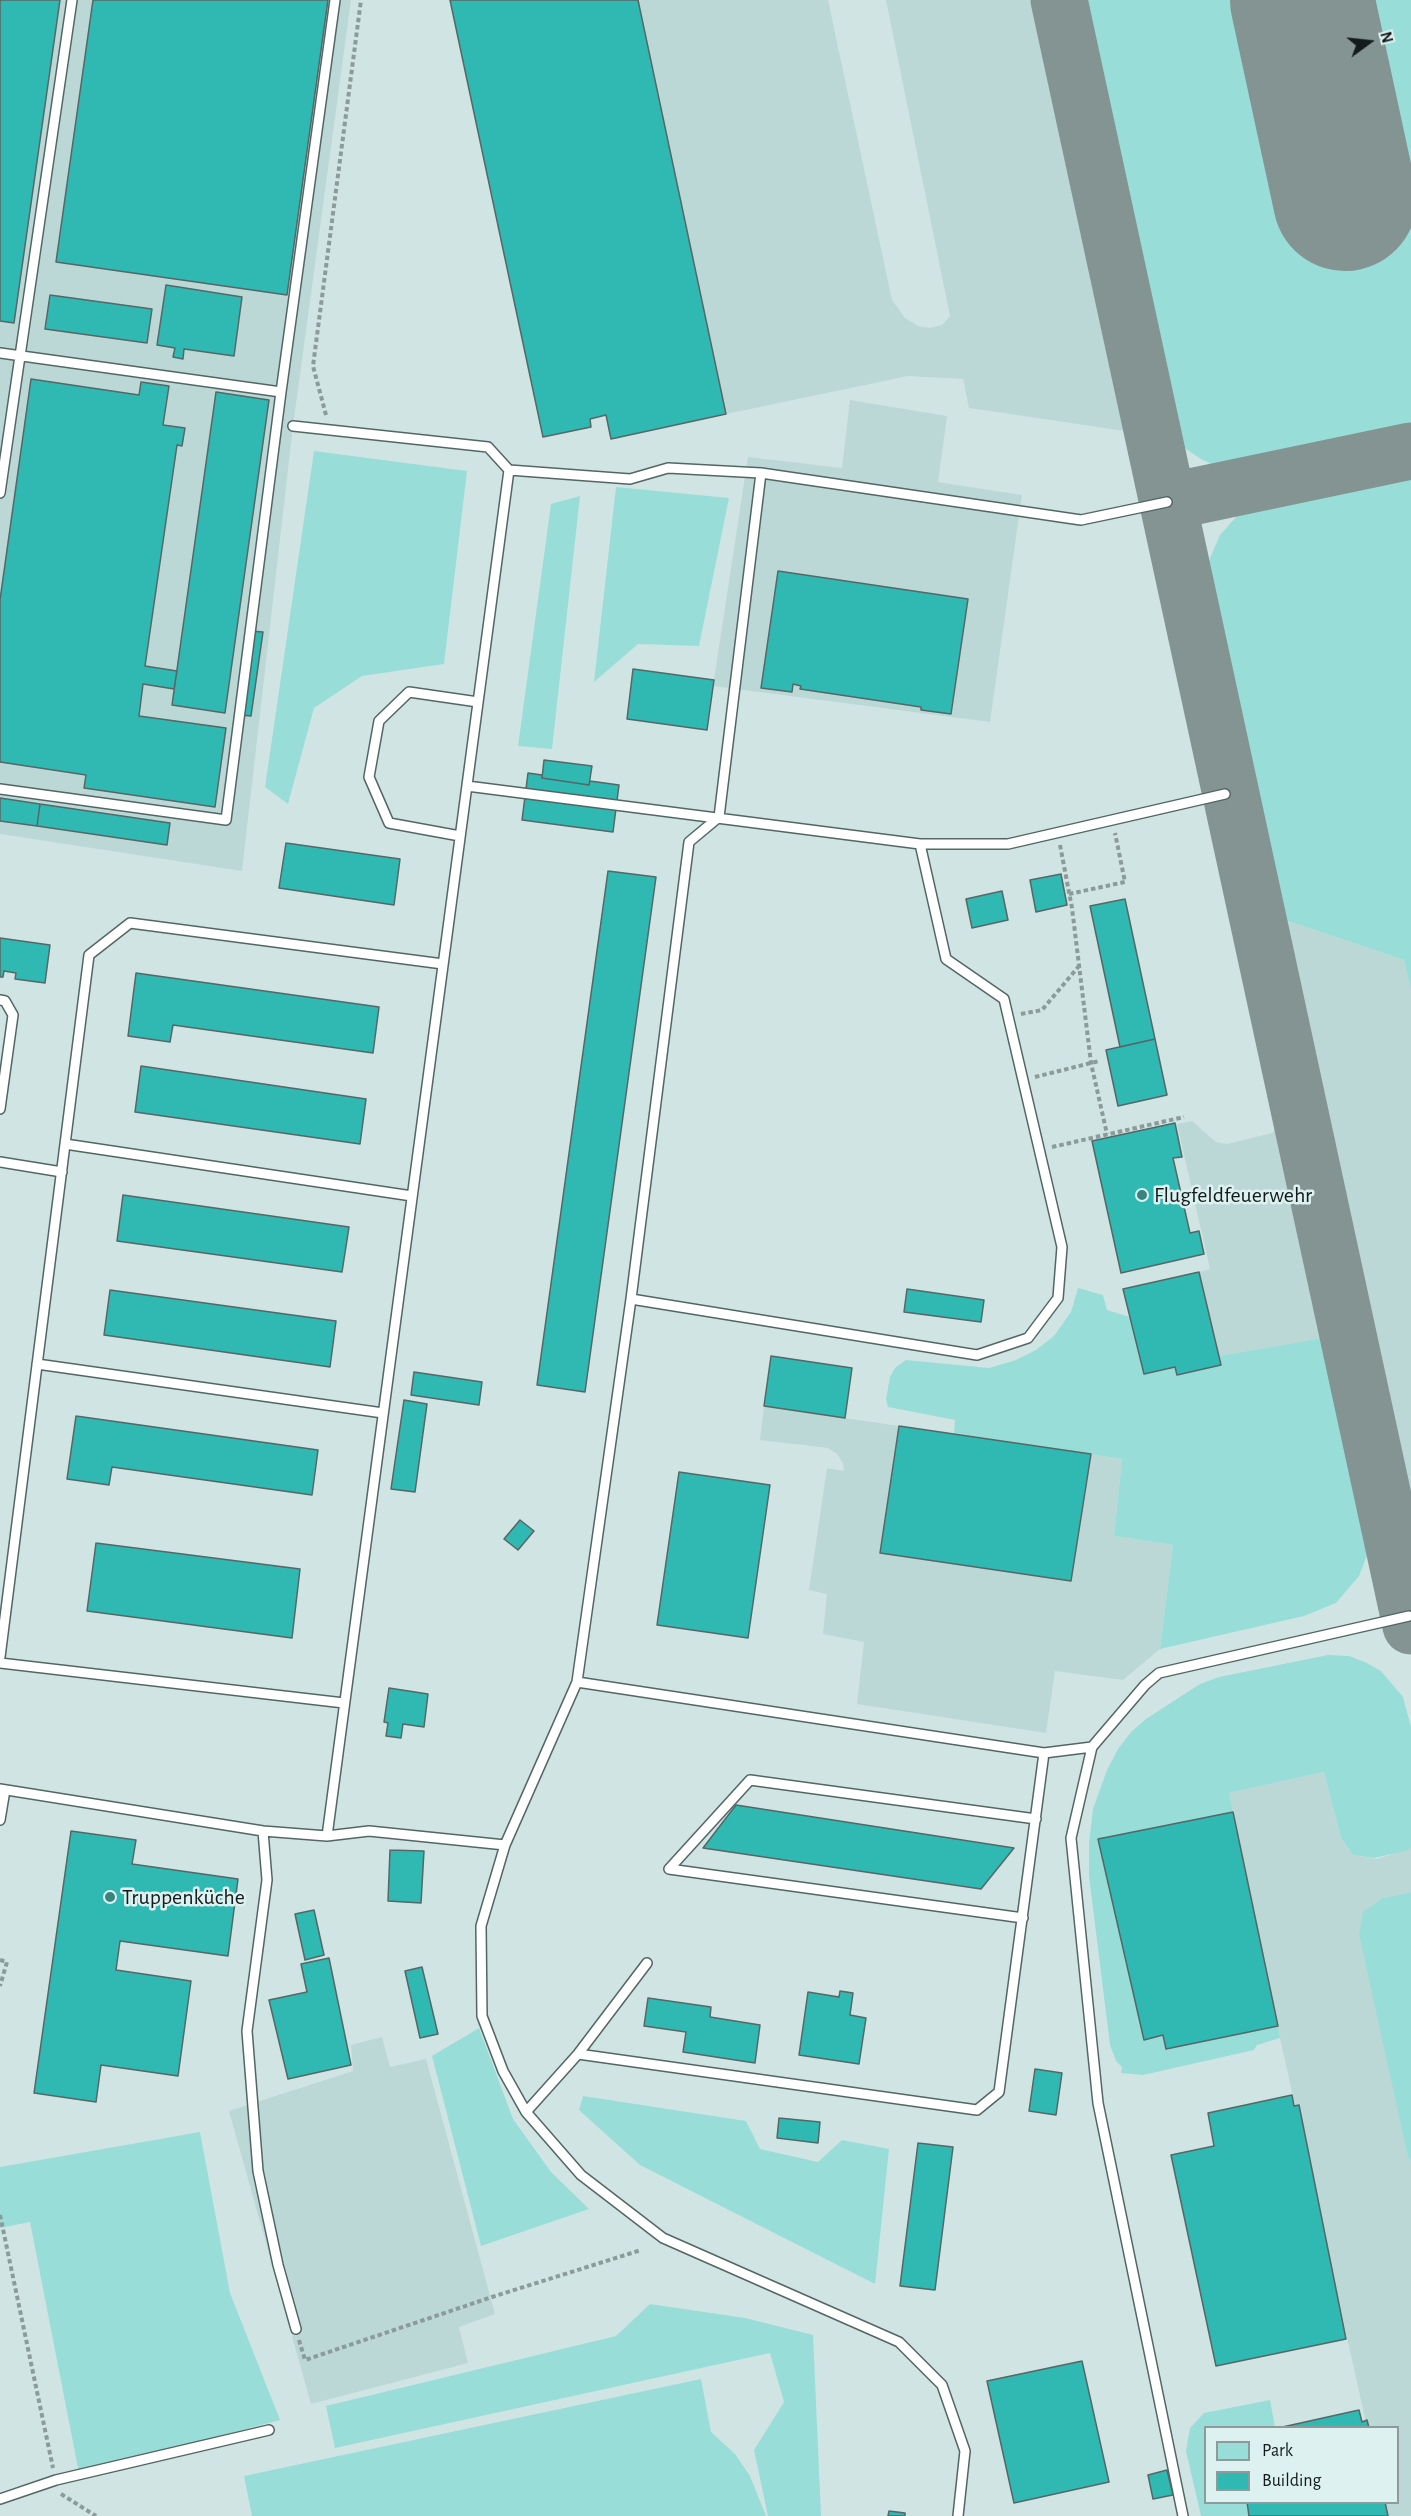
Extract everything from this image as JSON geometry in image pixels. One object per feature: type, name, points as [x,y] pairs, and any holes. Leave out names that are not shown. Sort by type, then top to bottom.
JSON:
[{"type":"lane","points":[[0,493],[72,0]]},
{"type":"lane","points":[[0,789],[226,820],[281,392],[335,0]]},
{"type":"lane","points":[[0,353],[281,392]]},
{"type":"lane","points":[[293,426],[489,447],[509,470],[630,479],[668,468],[760,473],[1081,520],[1167,502]]},
{"type":"lane","points":[[327,1836],[509,470]]},
{"type":"lane","points":[[760,473],[718,818],[689,842],[631,1299],[576,1682],[505,1845],[481,1926],[482,2016],[503,2071],[526,2112],[580,2175],[663,2238],[899,2342],[942,2385],[965,2451],[958,2516]]},
{"type":"lane","points":[[460,836],[389,823],[369,777],[379,721],[409,692],[478,702]]},
{"type":"lane","points":[[467,786],[920,844],[1008,844],[1225,794]]},
{"type":"lane","points":[[631,1299],[977,1355],[1028,1338],[1058,1298],[1062,1247],[1004,999],[946,959],[920,844]]},
{"type":"lane","points":[[0,1657],[89,955],[130,923],[443,964]]},
{"type":"lane","points":[[0,1000],[5,1001],[12,1015],[0,1110]]},
{"type":"lane","points":[[65,1144],[412,1196]]},
{"type":"lane","points":[[0,1162],[62,1172]]},
{"type":"lane","points":[[37,1364],[383,1413]]},
{"type":"lane","points":[[1182,2516],[1098,2103],[1071,1838],[1092,1747],[1159,1672],[1409,1616]]},
{"type":"lane","points":[[0,1664],[344,1703]]},
{"type":"lane","points":[[576,1682],[1044,1753],[1092,1747]]},
{"type":"lane","points":[[578,2054],[977,2110],[999,2092],[1044,1753]]},
{"type":"lane","points":[[1023,1918],[669,1869],[750,1780],[1036,1819]]},
{"type":"lane","points":[[0,1820],[2,1790],[263,1831],[327,1836],[369,1831],[505,1845]]},
{"type":"lane","points":[[263,1831],[267,1880],[247,2031],[258,2171],[278,2265],[296,2329]]},
{"type":"lane","points":[[526,2112],[578,2054],[647,1963]]},
{"type":"lane","points":[[0,2499],[56,2480],[269,2430]]},
{"type":"path","points":[[330,430],[313,366],[361,0]]},
{"type":"path","points":[[1069,894],[1125,882],[1112,820]]},
{"type":"path","points":[[1058,832],[1080,965],[1091,1063],[1107,1134]]},
{"type":"path","points":[[1008,1017],[1042,1010],[1080,965]]},
{"type":"path","points":[[1023,1080],[1099,1061]]},
{"type":"path","points":[[1039,1150],[1184,1117]]},
{"type":"path","points":[[0,1960],[7,1962],[0,1986]]},
{"type":"path","points":[[0,2215],[59,2493],[96,2516]]},
{"type":"path","points":[[296,2329],[305,2360],[641,2250]]},
{"type":"shaded area","points":[[0,0],[351,0],[293,426],[242,871],[0,834]]},
{"type":"shaded area","points":[[638,0],[828,0],[892,300],[905,318],[918,326],[930,328],[942,325],[950,316],[886,0],[1032,0],[1125,431],[969,408],[963,379],[908,376],[726,414]]},
{"type":"shaded area","points":[[850,400],[947,416],[938,482],[1022,495],[990,722],[713,686],[748,457],[842,468]]},
{"type":"shaded area","points":[[1279,918],[1404,960],[1411,990],[1411,1515]]},
{"type":"shaded area","points":[[1192,1121],[1216,1142],[1227,1144],[1272,1133],[1282,1121],[1329,1340],[1322,1338],[1219,1356],[1199,1272],[1210,1269],[1177,1124]]},
{"type":"shaded area","points":[[764,1406],[1122,1459],[1114,1536],[1173,1545],[1160,1649],[1123,1680],[1055,1671],[1046,1733],[857,1704],[864,1642],[823,1634],[827,1594],[809,1590],[827,1468],[844,1471],[843,1463],[837,1454],[828,1448],[760,1440]]},
{"type":"shaded area","points":[[1324,1772],[1341,1838],[1353,1855],[1377,1859],[1411,1848],[1411,1892],[1383,1898],[1408,2157],[1411,2161],[1411,2516],[1387,2516],[1384,2504],[1399,2504],[1399,2426],[1367,2426],[1280,2038],[1229,1793]]},
{"type":"shaded area","points":[[382,2037],[390,2067],[426,2059],[495,2314],[459,2327],[468,2363],[311,2404],[229,2111],[353,2071],[351,2045]]},
{"type":"green space","points":[[1082,0],[1411,0],[1411,429],[1233,467],[1215,466],[1201,459],[1186,449],[1176,438]]},
{"type":"green space","points":[[314,451],[467,471],[444,664],[362,676],[314,708],[288,804],[265,787]]},
{"type":"green space","points":[[1411,470],[1411,990],[1404,960],[1279,918],[1207,581],[1210,558],[1220,535],[1237,516],[1259,502]]},
{"type":"green space","points":[[616,487],[729,498],[699,646],[638,644],[594,682]]},
{"type":"green space","points":[[580,496],[552,749],[518,746],[551,504]]},
{"type":"green space","points":[[1078,1288],[1103,1295],[1107,1310],[1130,1317],[1144,1373],[1175,1367],[1177,1375],[1219,1356],[1322,1338],[1329,1340],[1369,1535],[1368,1553],[1359,1576],[1336,1603],[1304,1616],[1160,1649],[1173,1545],[1114,1536],[1122,1459],[954,1433],[955,1420],[888,1407],[886,1399],[890,1377],[895,1368],[906,1360],[989,1368],[1016,1360],[1036,1350],[1054,1336],[1071,1312]]},
{"type":"green space","points":[[1328,1655],[1349,1656],[1367,1663],[1381,1671],[1403,1697],[1411,1727],[1411,1848],[1374,1858],[1353,1855],[1341,1838],[1324,1772],[1229,1793],[1233,1812],[1098,1839],[1144,2039],[1163,2035],[1166,2049],[1278,2026],[1280,2038],[1257,2045],[1254,2050],[1143,2075],[1121,2073],[1122,2067],[1116,2061],[1110,2045],[1089,1876],[1089,1843],[1093,1809],[1107,1770],[1118,1749],[1131,1732],[1146,1719],[1200,1684],[1219,1677]]},
{"type":"green space","points":[[1411,1892],[1411,2161],[1408,2157],[1359,1934],[1363,1912],[1383,1898]]},
{"type":"green space","points":[[479,2028],[513,2119],[551,2172],[589,2209],[481,2246],[432,2056]]},
{"type":"green space","points":[[583,2096],[746,2121],[760,2149],[818,2162],[842,2140],[889,2149],[875,2284],[640,2165],[579,2110]]},
{"type":"green space","points":[[200,2132],[230,2293],[280,2420],[79,2473],[30,2222],[0,2228],[0,2167]]},
{"type":"green space","points":[[650,2304],[745,2318],[813,2335],[821,2516],[768,2516],[754,2450],[784,2402],[770,2353],[335,2448],[326,2406],[616,2336]]},
{"type":"green space","points":[[701,2379],[711,2432],[735,2454],[750,2476],[766,2516],[252,2516],[244,2476]]},
{"type":"green space","points":[[1270,2400],[1275,2426],[1204,2426],[1204,2504],[1247,2504],[1249,2516],[1201,2516],[1186,2451],[1190,2428],[1204,2413]]},
{"type":"building","points":[[0,0],[60,0],[14,323],[0,321]]},
{"type":"building","points":[[93,0],[328,0],[287,295],[56,262]]},
{"type":"building","points":[[450,0],[638,0],[726,414],[611,439],[606,415],[590,419],[591,427],[543,437]]},
{"type":"building","points":[[166,285],[242,297],[234,356],[184,349],[183,359],[173,357],[175,348],[157,345]]},
{"type":"building","points":[[50,295],[152,309],[147,343],[45,329]]},
{"type":"building","points":[[31,379],[139,395],[141,382],[169,386],[163,425],[185,428],[182,446],[177,445],[145,666],[177,671],[174,689],[143,684],[139,716],[226,728],[215,807],[84,788],[86,775],[0,762],[0,600]]},
{"type":"building","points":[[216,392],[269,400],[225,713],[172,705]]},
{"type":"building","points":[[778,571],[968,599],[951,714],[921,710],[921,707],[800,689],[801,686],[793,684],[792,692],[761,688]]},
{"type":"building","points":[[251,631],[263,632],[251,716],[240,715]]},
{"type":"building","points":[[633,669],[714,680],[707,730],[627,719]]},
{"type":"building","points":[[544,760],[592,766],[589,785],[542,778]]},
{"type":"building","points":[[528,773],[542,775],[542,778],[589,785],[590,781],[619,785],[613,832],[522,820]]},
{"type":"building","points":[[0,798],[40,804],[37,826],[0,821]]},
{"type":"building","points":[[40,804],[170,823],[167,845],[37,826]]},
{"type":"building","points":[[286,843],[400,859],[394,905],[279,888]]},
{"type":"building","points":[[608,871],[656,877],[585,1392],[537,1385]]},
{"type":"building","points":[[1061,874],[1067,905],[1036,912],[1030,880]]},
{"type":"building","points":[[1002,891],[1008,920],[972,928],[966,899]]},
{"type":"building","points":[[1125,899],[1155,1039],[1120,1047],[1090,906]]},
{"type":"building","points":[[0,938],[50,945],[45,983],[15,979],[16,973],[4,971],[3,977],[0,977]]},
{"type":"building","points":[[136,973],[379,1007],[373,1053],[173,1025],[170,1042],[128,1036]]},
{"type":"building","points":[[1155,1039],[1167,1095],[1118,1106],[1106,1050]]},
{"type":"building","points":[[141,1066],[366,1099],[360,1144],[135,1112]]},
{"type":"building","name":"Flugfeldfeuerwehr","points":[[1175,1123],[1182,1157],[1173,1158],[1190,1233],[1199,1231],[1204,1254],[1121,1273],[1092,1141]]},
{"type":"building","points":[[123,1195],[349,1227],[342,1272],[117,1241]]},
{"type":"building","points":[[1199,1272],[1221,1365],[1177,1375],[1175,1367],[1144,1374],[1123,1289]]},
{"type":"building","points":[[907,1289],[984,1300],[981,1322],[904,1312]]},
{"type":"building","points":[[110,1290],[336,1321],[330,1367],[104,1335]]},
{"type":"building","points":[[771,1356],[852,1368],[845,1418],[764,1406]]},
{"type":"building","points":[[414,1372],[482,1382],[479,1405],[411,1395]]},
{"type":"building","points":[[404,1400],[427,1404],[415,1492],[391,1489]]},
{"type":"building","points":[[76,1416],[318,1450],[312,1495],[112,1467],[109,1485],[67,1479]]},
{"type":"building","points":[[899,1426],[1091,1454],[1071,1581],[880,1553]]},
{"type":"building","points":[[679,1472],[770,1485],[748,1638],[657,1625]]},
{"type":"building","points":[[520,1520],[534,1531],[518,1550],[504,1539]]},
{"type":"building","points":[[96,1543],[300,1569],[292,1638],[87,1611]]},
{"type":"building","points":[[389,1688],[428,1694],[424,1727],[403,1724],[401,1738],[386,1736],[388,1723],[384,1722]]},
{"type":"building","points":[[736,1805],[1014,1848],[981,1889],[703,1848]]},
{"type":"building","points":[[1233,1812],[1278,2026],[1166,2049],[1163,2035],[1144,2040],[1098,1839]]},
{"type":"building","points":[[71,1831],[136,1840],[132,1864],[238,1879],[228,1956],[120,1941],[116,1970],[191,1981],[178,2076],[101,2065],[96,2102],[34,2093]]},
{"type":"building","points":[[390,1850],[424,1851],[421,1903],[388,1901]]},
{"type":"building","points":[[314,1910],[324,1955],[305,1960],[295,1914]]},
{"type":"building","points":[[329,1958],[351,2065],[288,2079],[269,2000],[307,1992],[301,1964]]},
{"type":"building","points":[[422,1967],[438,2034],[420,2038],[405,1971]]},
{"type":"building","points":[[840,1991],[853,1993],[850,2015],[866,2018],[859,2064],[799,2055],[808,1992],[839,1997]]},
{"type":"building","points":[[648,1998],[711,2007],[710,2017],[760,2025],[755,2063],[683,2052],[686,2032],[644,2026]]},
{"type":"building","points":[[1035,2069],[1062,2073],[1056,2115],[1029,2111]]},
{"type":"building","points":[[1292,2095],[1294,2106],[1299,2105],[1346,2339],[1216,2366],[1171,2155],[1214,2146],[1208,2113]]},
{"type":"building","points":[[779,2118],[820,2122],[818,2143],[777,2138]]},
{"type":"building","points":[[918,2143],[953,2147],[935,2290],[900,2286]]},
{"type":"building","points":[[1082,2361],[1109,2482],[1014,2503],[987,2381]]},
{"type":"building","points":[[1359,2410],[1362,2422],[1367,2420],[1368,2426],[1287,2426]]},
{"type":"building","points":[[1167,2470],[1173,2495],[1153,2499],[1148,2475]]},
{"type":"building","points":[[1247,2504],[1385,2504],[1388,2516],[1249,2516]]},
{"type":"building","points":[[889,2511],[905,2513],[905,2516],[888,2516]]},
{"type":"taxiway","points":[[1059,0],[1411,1626]]},
{"type":"taxiway","points":[[1167,502],[1411,451]]},
{"type":"runway","points":[[1302,0],[1345,199]]},
{"type":"place","name":"Flugfeldfeuerwehr","points":[[1142,1195]]},
{"type":"place","name":"Truppenküche","points":[[110,1897]]}]
